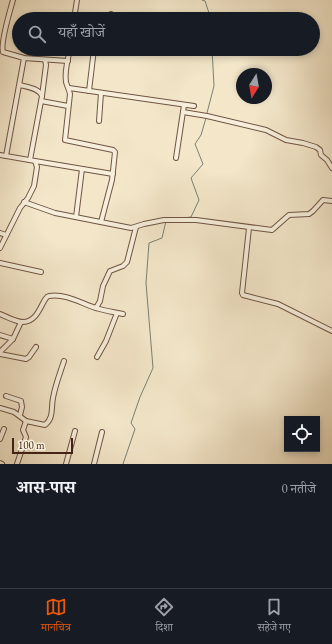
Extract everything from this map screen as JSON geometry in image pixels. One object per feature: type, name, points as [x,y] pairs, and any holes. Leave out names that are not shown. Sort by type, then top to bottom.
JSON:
[{"type":"street","points":[[12,0],[2,49],[2,52],[12,55]]},
{"type":"street","points":[[75,12],[77,0]]},
{"type":"street","points":[[0,32],[6,30]]},
{"type":"street","points":[[17,56],[24,58],[68,61]]},
{"type":"street","points":[[69,56],[66,81],[69,88],[65,140],[115,151],[113,174],[101,222]]},
{"type":"street","points":[[89,91],[93,56]]},
{"type":"street","points":[[6,156],[24,58]]},
{"type":"street","points":[[30,160],[42,101],[46,66],[45,60]]},
{"type":"street","points":[[20,85],[38,91],[42,96]]},
{"type":"street","points":[[69,88],[194,106]]},
{"type":"street","points":[[99,122],[101,92]]},
{"type":"street","points":[[42,101],[68,106]]},
{"type":"street","points":[[176,158],[184,104]]},
{"type":"street","points":[[183,112],[208,116],[266,130],[286,140],[316,147],[320,150],[321,155],[328,161],[332,168]]},
{"type":"street","points":[[0,155],[113,174]]},
{"type":"street","points":[[0,248],[20,208],[30,195],[34,186],[37,166],[35,161]]},
{"type":"street","points":[[76,217],[82,169]]},
{"type":"street","points":[[24,202],[55,213],[131,228],[166,220],[196,220],[272,230],[289,215],[309,214],[323,200],[332,201]]},
{"type":"street","points":[[96,308],[100,301],[103,286],[110,271],[123,266],[127,262],[136,227]]},
{"type":"street","points":[[249,228],[243,295],[278,304],[332,330]]},
{"type":"street","points":[[0,233],[6,235]]},
{"type":"street","points":[[0,263],[41,272]]},
{"type":"street","points":[[0,314],[21,322],[28,321],[42,308],[44,299],[48,296],[64,297],[96,308],[123,314]]},
{"type":"street","points":[[97,357],[106,341],[117,312]]},
{"type":"street","points":[[0,353],[14,339],[21,322]]},
{"type":"street","points":[[0,335],[14,339]]},
{"type":"street","points":[[0,353],[26,359],[36,347]]},
{"type":"street","points":[[0,408],[20,415],[26,421],[43,425],[47,423],[52,410],[53,398],[64,361]]},
{"type":"street","points":[[6,396],[21,401],[22,406],[20,415]]},
{"type":"street","points":[[17,464],[26,437],[23,430],[26,421]]},
{"type":"street","points":[[0,439],[4,429]]},
{"type":"street","points":[[66,464],[75,431]]},
{"type":"street","points":[[94,464],[102,432]]},
{"type":"waterway","points":[[202,0],[205,1],[209,12]]},
{"type":"waterway","points":[[207,113],[214,86],[212,56]]},
{"type":"waterway","points":[[182,218],[191,217],[199,200],[191,178],[203,164],[195,144],[201,135],[206,118]]},
{"type":"waterway","points":[[123,464],[135,429],[131,423],[140,397],[153,368],[146,283],[149,243],[162,238],[166,221]]}]
